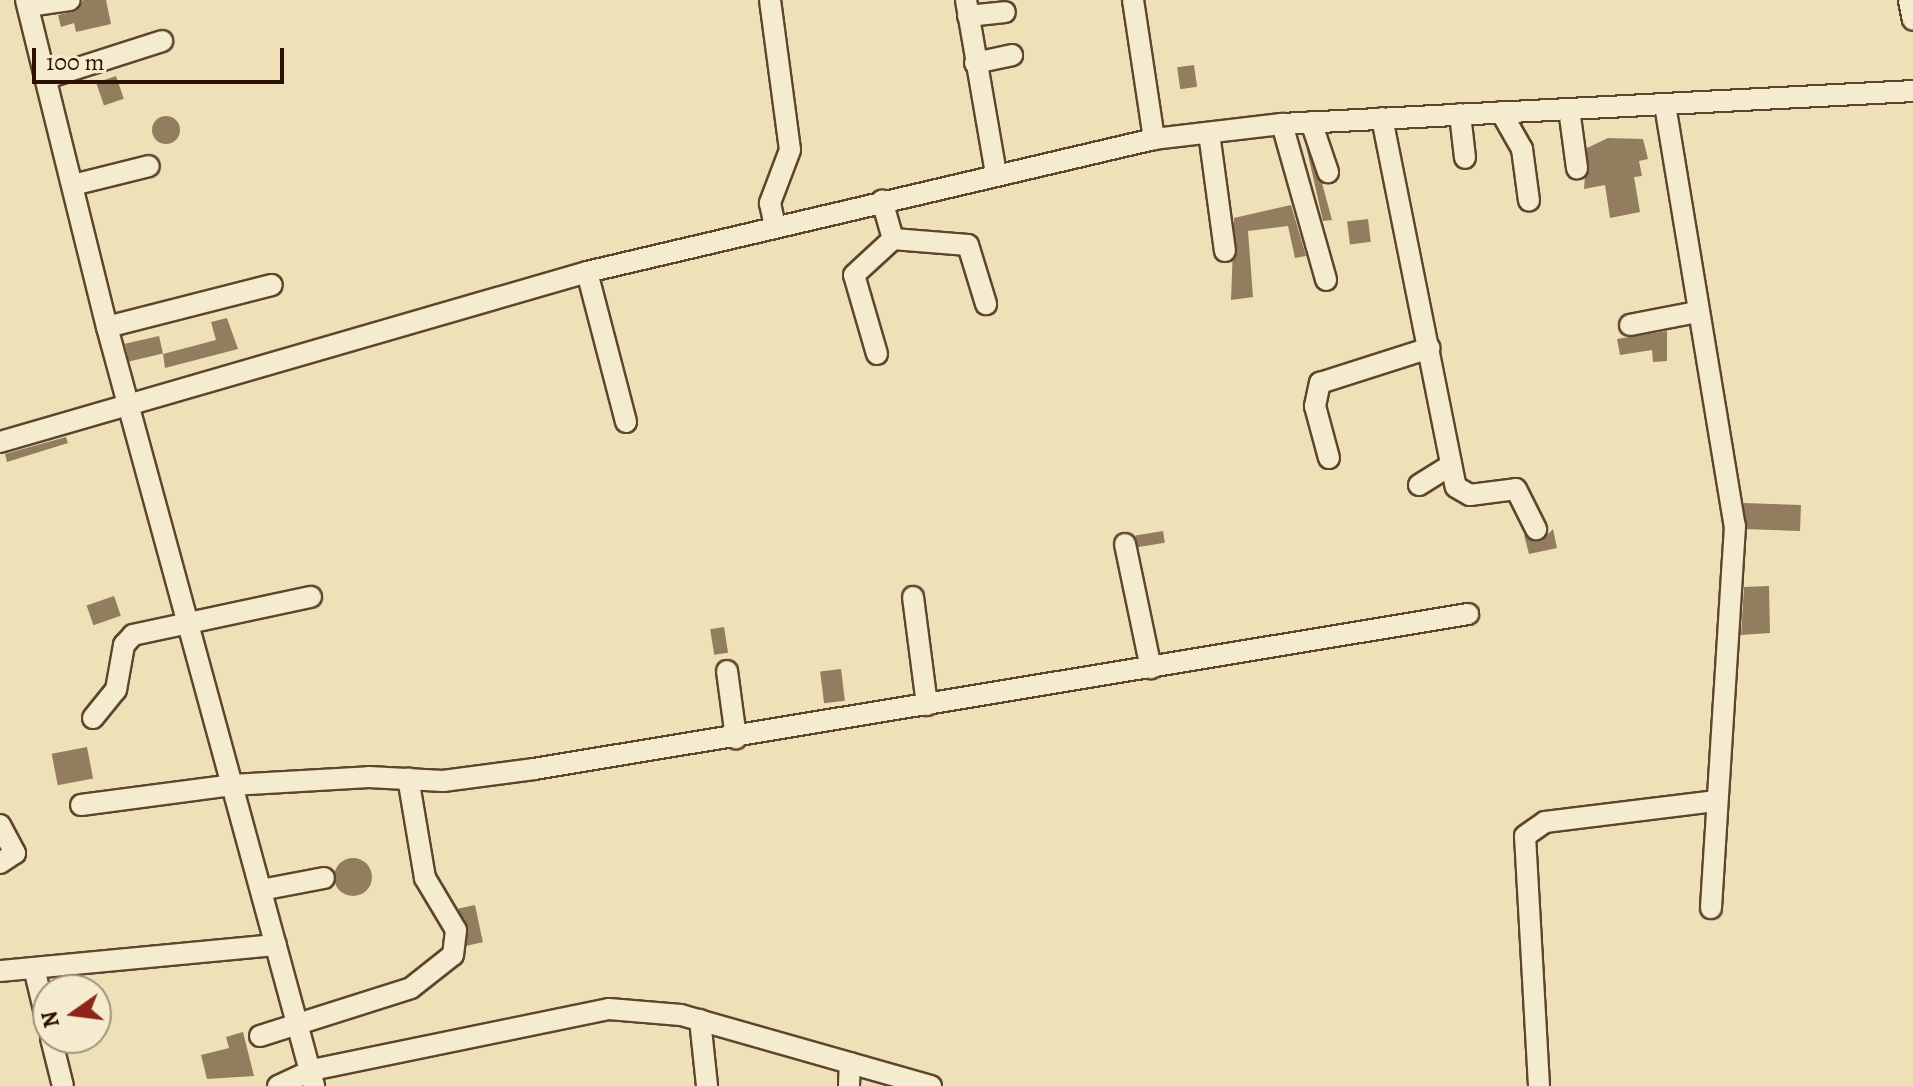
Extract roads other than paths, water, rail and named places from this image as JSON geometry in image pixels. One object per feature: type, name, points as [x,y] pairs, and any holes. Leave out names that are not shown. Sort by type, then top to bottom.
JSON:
[{"type":"street","points":[[70,0],[27,3],[107,327],[313,1078]]},
{"type":"street","points":[[770,0],[790,150],[770,203],[775,227]]},
{"type":"street","points":[[1133,0],[1154,139]]},
{"type":"street","points":[[1909,0],[1913,20]]},
{"type":"street","points":[[996,174],[967,8],[1005,12]]},
{"type":"street","points":[[47,78],[162,41]]},
{"type":"street","points":[[975,63],[1012,55]]},
{"type":"street","points":[[0,442],[128,402],[587,272],[1154,139],[1311,122],[1913,91]]},
{"type":"street","points":[[1665,105],[1735,526],[1715,801],[1711,908]]},
{"type":"street","points":[[1569,109],[1577,168]]},
{"type":"street","points":[[1501,112],[1520,141],[1529,201]]},
{"type":"street","points":[[1460,114],[1465,158]]},
{"type":"street","points":[[1382,118],[1451,465],[1463,493],[1516,489],[1536,529]]},
{"type":"street","points":[[1311,122],[1328,172]]},
{"type":"street","points":[[1282,124],[1326,280]]},
{"type":"street","points":[[1209,133],[1225,251]]},
{"type":"street","points":[[73,185],[149,166]]},
{"type":"street","points":[[882,201],[893,239]]},
{"type":"street","points":[[877,354],[854,275],[893,239],[968,245],[986,304]]},
{"type":"street","points":[[587,272],[626,422]]},
{"type":"street","points":[[107,327],[272,285]]},
{"type":"street","points":[[1630,325],[1697,312]]},
{"type":"street","points":[[1329,458],[1315,406],[1320,383],[1430,348]]},
{"type":"street","points":[[1419,485],[1451,465]]},
{"type":"street","points":[[1125,544],[1151,668]]},
{"type":"street","points":[[93,718],[116,690],[121,654],[133,635],[186,621],[311,597]]},
{"type":"street","points":[[913,597],[927,705]]},
{"type":"street","points":[[81,805],[232,785],[408,778],[443,781],[736,738],[1468,614]]},
{"type":"street","points":[[727,671],[736,738]]},
{"type":"street","points":[[260,1036],[411,988],[453,955],[456,930],[425,878],[408,778]]},
{"type":"street","points":[[1539,1086],[1525,836],[1545,822],[1715,801]]},
{"type":"street","points":[[0,825],[15,853],[0,863]]},
{"type":"street","points":[[261,890],[324,878]]},
{"type":"street","points":[[0,971],[276,945]]},
{"type":"street","points":[[34,968],[35,974]]},
{"type":"street","points":[[278,1086],[594,1011],[700,1020],[931,1086]]},
{"type":"street","points":[[700,1020],[707,1086]]},
{"type":"street","points":[[55,1054],[63,1086]]},
{"type":"street","points":[[849,1086],[850,1063]]}]
